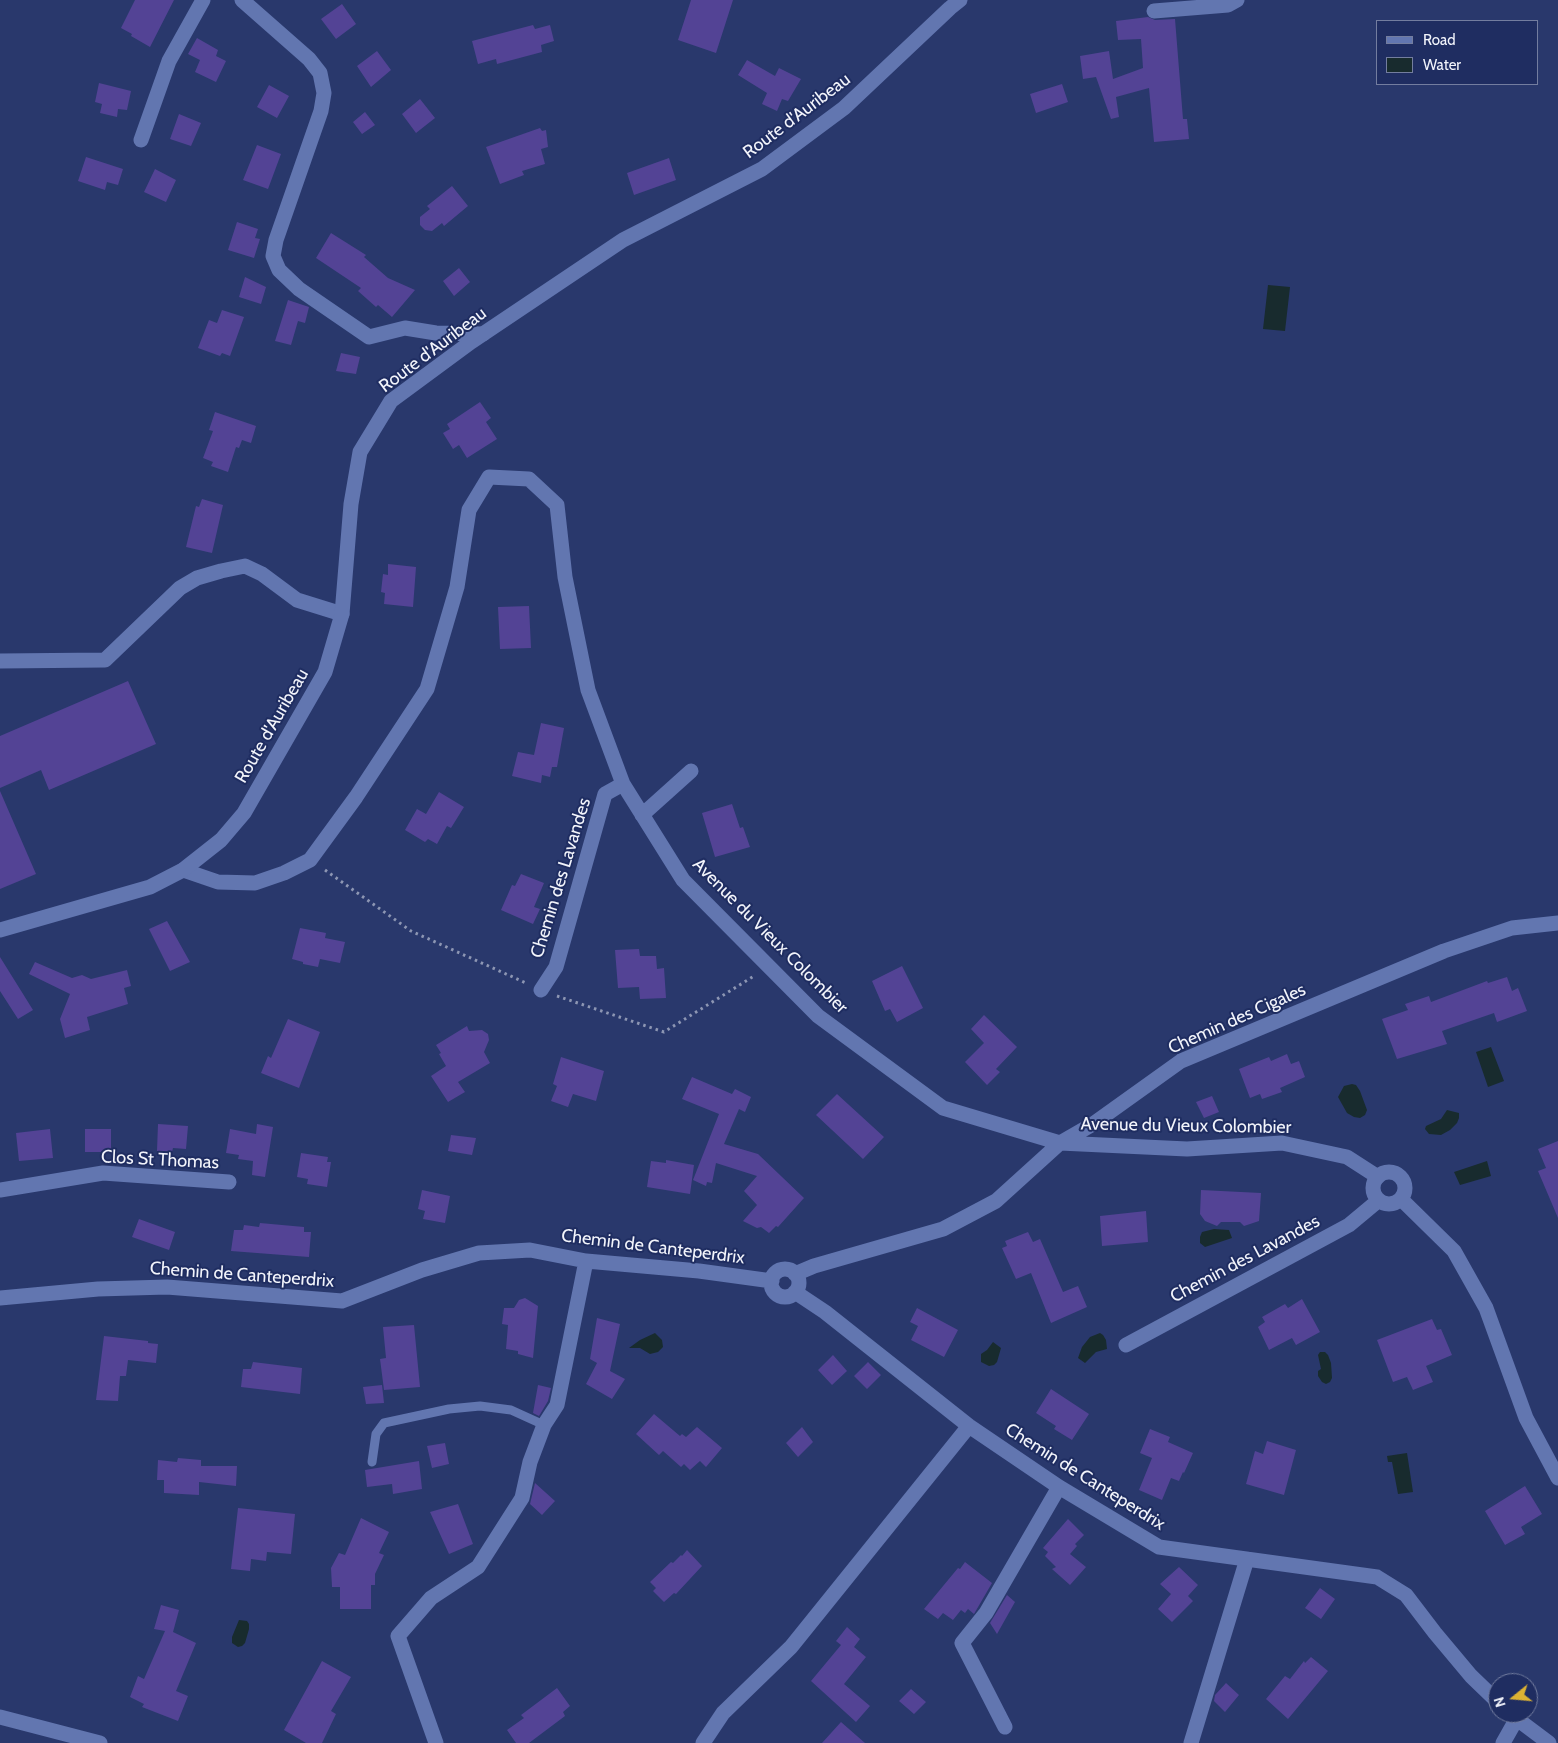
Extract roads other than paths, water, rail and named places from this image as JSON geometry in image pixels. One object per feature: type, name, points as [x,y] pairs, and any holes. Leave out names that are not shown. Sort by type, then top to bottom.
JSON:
[{"type":"street","points":[[141,140],[169,61],[203,0]]},
{"type":"street","points":[[242,0],[309,59],[320,73],[324,93],[321,111],[276,240],[273,256],[279,270],[299,289],[369,337],[405,328],[436,333],[483,334]]},
{"type":"street","points":[[1154,11],[1228,5],[1237,0]]},
{"type":"street","name":"Route d'Auribeau","points":[[0,930],[150,887],[183,870],[221,840],[244,813],[324,672],[342,614],[351,504],[360,452],[391,400],[483,334],[623,240],[762,169],[844,108],[951,3]]},
{"type":"street","name":"Avenue du Vieux Colombier","points":[[183,870],[218,882],[255,883],[284,873],[310,860],[356,797],[427,689],[457,587],[469,510],[489,477],[529,479],[557,505],[566,576],[588,690],[623,784],[683,880],[818,1016],[943,1108],[1060,1143],[1187,1149],[1282,1143],[1347,1157],[1378,1177]]},
{"type":"street","points":[[0,661],[106,660],[180,588],[197,578],[221,570],[245,566],[262,574],[297,600],[342,614]]},
{"type":"street","points":[[642,815],[691,771]]},
{"type":"street","name":"Chemin des Lavandes","points":[[541,990],[556,967],[606,794],[623,784]]},
{"type":"street","name":"Chemin des Cigales","points":[[795,1274],[814,1266],[943,1229],[996,1201],[1060,1143],[1093,1124],[1181,1061],[1444,951],[1512,928],[1558,923]]},
{"type":"street","points":[[1389,1172],[1398,1175],[1404,1184],[1404,1194],[1401,1199],[1392,1204],[1386,1204],[1379,1200],[1374,1194],[1373,1188],[1378,1177],[1389,1172]]},
{"type":"street","name":"Clos St Thomas","points":[[0,1190],[103,1173],[229,1182]]},
{"type":"street","points":[[1401,1199],[1454,1251],[1486,1308],[1526,1418],[1558,1478]]},
{"type":"street","name":"Chemin des Lavandes","points":[[1126,1345],[1349,1225],[1379,1200]]},
{"type":"street","name":"Chemin de Canteperdrix","points":[[0,1298],[98,1289],[167,1287],[342,1301],[422,1270],[478,1252],[530,1250],[586,1261],[699,1271],[772,1281],[772,1288],[778,1295],[786,1297],[795,1292],[825,1312],[969,1426],[1059,1487],[1159,1547],[1377,1577],[1406,1594],[1465,1669],[1488,1692]]},
{"type":"street","points":[[436,1743],[398,1636],[431,1598],[478,1567],[522,1498],[530,1462],[544,1426],[557,1405],[586,1261]]},
{"type":"street","points":[[772,1281],[774,1275],[782,1270],[791,1271],[799,1282],[795,1292]]},
{"type":"street","points":[[704,1743],[723,1713],[790,1647],[969,1426]]},
{"type":"street","points":[[1005,1727],[962,1643],[986,1613],[1059,1487]]},
{"type":"street","points":[[1191,1743],[1247,1560]]},
{"type":"street","points":[[0,1716],[100,1743]]},
{"type":"street","points":[[1503,1743],[1510,1723]]},
{"type":"street","points":[[1522,1723],[1548,1743]]},
{"type":"lane","points":[[372,1462],[376,1434],[384,1424],[449,1409],[480,1406],[511,1410],[544,1426]]},
{"type":"water","points":[[1268,285],[1290,287],[1285,331],[1263,329]]},
{"type":"water","points":[[1491,1047],[1504,1081],[1488,1087],[1476,1052]]},
{"type":"water","points":[[1356,1085],[1360,1091],[1367,1110],[1365,1115],[1360,1118],[1347,1113],[1338,1097],[1344,1086]]},
{"type":"water","points":[[1447,1110],[1459,1113],[1457,1123],[1441,1135],[1429,1134],[1425,1129],[1426,1126],[1441,1119]]},
{"type":"water","points":[[1487,1161],[1491,1176],[1460,1185],[1454,1172]]},
{"type":"water","points":[[1214,1229],[1229,1230],[1232,1238],[1205,1247],[1200,1243],[1202,1232]]},
{"type":"water","points":[[655,1333],[662,1340],[663,1347],[658,1352],[650,1354],[640,1348],[629,1348],[640,1340]]},
{"type":"water","points":[[1100,1333],[1106,1340],[1107,1349],[1096,1352],[1085,1363],[1078,1358],[1082,1347],[1090,1337]]},
{"type":"water","points":[[993,1342],[1001,1348],[997,1362],[989,1366],[981,1362],[981,1354]]},
{"type":"water","points":[[1320,1352],[1325,1352],[1328,1355],[1331,1363],[1332,1378],[1326,1384],[1318,1376],[1318,1371],[1321,1369],[1318,1355]]},
{"type":"water","points":[[1407,1453],[1413,1492],[1398,1494],[1392,1462],[1388,1462],[1387,1456]]},
{"type":"water","points":[[239,1620],[247,1621],[249,1629],[245,1643],[238,1647],[232,1643],[232,1637]]}]
